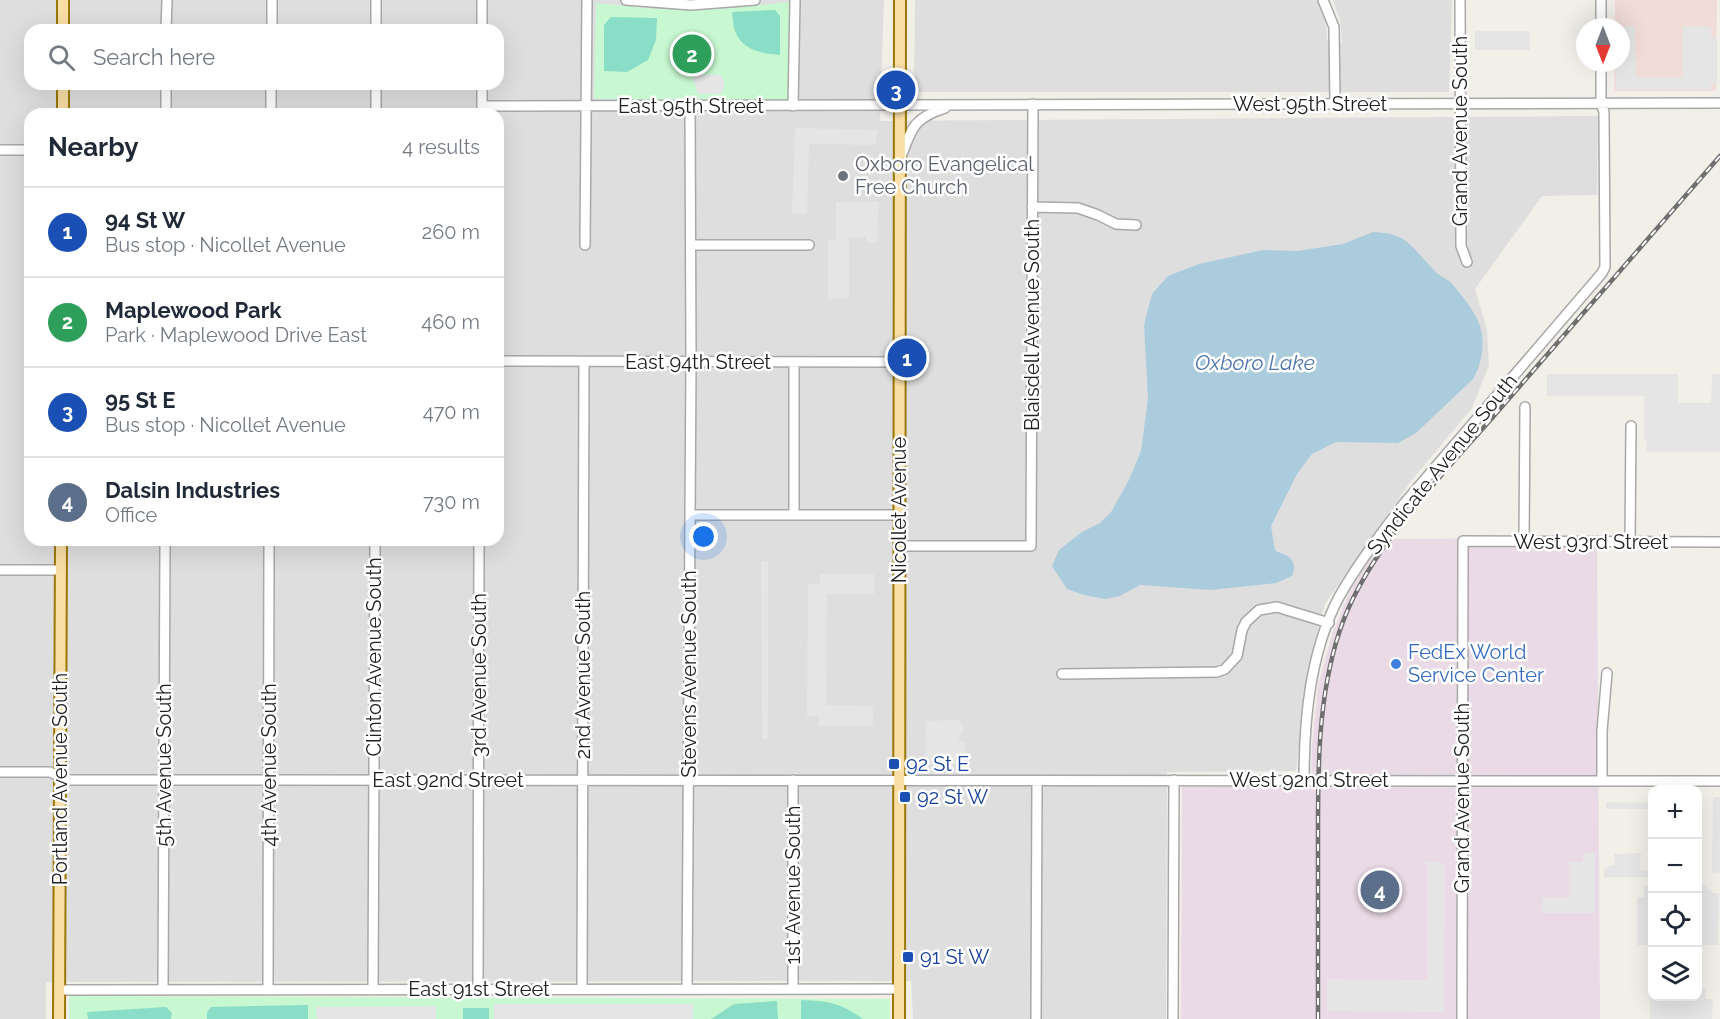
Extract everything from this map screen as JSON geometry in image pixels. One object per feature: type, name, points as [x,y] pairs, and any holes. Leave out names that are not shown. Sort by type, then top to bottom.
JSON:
[{"type":"main road","points":[[63,0],[63,24]]},
{"type":"main road","name":"Nicollet Avenue","points":[[899,1019],[900,0]]},
{"type":"main road","points":[[63,90],[63,108]]},
{"type":"main road","name":"Portland Avenue South","points":[[59,1019],[61,546]]},
{"type":"street","points":[[166,24],[167,0]]},
{"type":"street","points":[[272,0],[272,24]]},
{"type":"street","points":[[376,0],[376,24]]},
{"type":"street","points":[[482,0],[482,24]]},
{"type":"street","points":[[585,245],[587,0]]},
{"type":"street","points":[[626,0],[691,5],[755,0]]},
{"type":"street","points":[[793,106],[795,0]]},
{"type":"street","points":[[1323,0],[1334,27],[1335,103]]},
{"type":"street","name":"Grand Avenue South","points":[[1460,0],[1461,246],[1467,262]]},
{"type":"street","points":[[1601,0],[1601,18]]},
{"type":"street","points":[[1601,72],[1601,103]]},
{"type":"street","points":[[166,90],[166,108]]},
{"type":"street","points":[[271,90],[271,108]]},
{"type":"street","points":[[376,90],[376,108]]},
{"type":"street","points":[[482,90],[482,108]]},
{"type":"street","name":"Syndicate Avenue South","points":[[1304,781],[1307,711],[1321,644],[1340,596],[1402,506],[1605,267],[1604,112],[1601,103]]},
{"type":"street","name":"West 95th Street","points":[[900,106],[1720,103]]},
{"type":"street","name":"Blaisdell Avenue South","points":[[899,546],[1031,546],[1033,104]]},
{"type":"street","points":[[899,162],[910,132],[921,117],[957,105]]},
{"type":"street","name":"East 95th Street","points":[[504,109],[586,106],[900,106]]},
{"type":"street","name":"Stevens Avenue South","points":[[687,989],[691,362],[690,106]]},
{"type":"street","points":[[0,150],[24,150]]},
{"type":"street","points":[[1032,207],[1078,208],[1116,224],[1136,225]]},
{"type":"street","points":[[691,245],[809,245]]},
{"type":"street","name":"East 94th Street","points":[[504,361],[899,362]]},
{"type":"street","name":"2nd Avenue South","points":[[582,989],[584,362]]},
{"type":"street","points":[[794,362],[794,515]]},
{"type":"street","points":[[1524,542],[1525,407]]},
{"type":"street","points":[[1630,542],[1631,426]]},
{"type":"street","points":[[690,515],[899,515]]},
{"type":"street","name":"Grand Avenue South","points":[[1462,1019],[1463,542]]},
{"type":"street","name":"West 93rd Street","points":[[1463,542],[1720,542]]},
{"type":"street","name":"5th Avenue South","points":[[163,990],[165,546]]},
{"type":"street","name":"4th Avenue South","points":[[268,990],[269,546]]},
{"type":"street","name":"Clinton Avenue South","points":[[373,990],[375,546]]},
{"type":"street","name":"3rd Avenue South","points":[[478,990],[479,546]]},
{"type":"street","points":[[0,570],[61,570]]},
{"type":"street","points":[[1062,674],[1217,672],[1232,664],[1238,657],[1242,630],[1246,622],[1260,610],[1277,607],[1329,622]]},
{"type":"street","points":[[1602,780],[1602,731],[1607,673]]},
{"type":"street","name":"East 92nd Street","points":[[0,772],[50,772],[70,780],[898,781]]},
{"type":"street","name":"1st Avenue South","points":[[792,989],[793,780]]},
{"type":"street","points":[[1173,1019],[1174,780]]},
{"type":"street","name":"West 92nd Street","points":[[898,781],[1720,781]]},
{"type":"street","points":[[1036,1019],[1037,781]]},
{"type":"street","name":"East 91st Street","points":[[59,990],[898,989]]},
{"type":"shaded area","points":[[0,0],[884,0],[880,121],[1598,116],[1597,195],[1542,196],[1475,289],[1487,330],[1489,365],[1472,408],[1411,481],[1325,604],[1308,666],[1296,771],[1167,772],[1166,1019],[913,1019],[911,981],[821,981],[46,982],[46,1019],[0,1019]]},
{"type":"shaded area","points":[[915,0],[1317,0],[1326,19],[1327,41],[1342,42],[1340,20],[1333,0],[1452,0],[1449,92],[914,92]]},
{"type":"shaded area","points":[[1615,0],[1717,0],[1716,91],[1614,91],[1615,72],[1630,72],[1630,18],[1615,18]]},
{"type":"shaded area","points":[[1630,26],[1635,26],[1636,77],[1683,77],[1683,26],[1711,27],[1711,37],[1717,37],[1717,84],[1711,84],[1711,90],[1616,90],[1616,72],[1630,72]]},
{"type":"shaded area","points":[[1475,31],[1530,31],[1530,50],[1475,50]]},
{"type":"shaded area","points":[[692,75],[721,75],[724,88],[721,94],[698,94]]},
{"type":"shaded area","points":[[795,128],[877,130],[876,145],[809,144],[807,214],[792,213]]},
{"type":"shaded area","points":[[836,202],[879,202],[877,242],[866,242],[866,237],[849,237],[849,299],[828,299],[828,240],[836,239]]},
{"type":"shaded area","points":[[1547,374],[1678,374],[1678,403],[1711,403],[1712,374],[1720,374],[1720,452],[1647,452],[1646,439],[1644,439],[1644,396],[1547,396]]},
{"type":"shaded area","points":[[1597,537],[1600,1019],[1181,1019],[1182,787],[1311,787],[1312,745],[1318,686],[1332,635],[1350,590],[1370,560],[1394,539]]},
{"type":"shaded area","points":[[761,561],[768,561],[768,739],[762,739]]},
{"type":"shaded area","points":[[820,574],[874,574],[874,594],[827,594],[826,705],[873,706],[873,726],[819,726],[819,716],[807,716],[808,584],[820,584]]},
{"type":"shaded area","points":[[958,720],[964,728],[958,741],[965,741],[964,765],[925,765],[926,721]]},
{"type":"shaded area","points":[[1713,797],[1720,797],[1720,873],[1712,872]]},
{"type":"shaded area","points":[[1606,802],[1648,803],[1648,809],[1606,809]]},
{"type":"shaded area","points":[[1583,853],[1595,853],[1595,913],[1542,913],[1543,897],[1569,897],[1569,862],[1583,862]]},
{"type":"shaded area","points":[[1641,853],[1640,870],[1648,871],[1648,877],[1604,877],[1604,868],[1615,865],[1614,854]]},
{"type":"shaded area","points":[[1427,862],[1445,863],[1444,1012],[1327,1011],[1327,979],[1427,980]]},
{"type":"shaded area","points":[[1644,885],[1648,885],[1648,945],[1637,945],[1637,897],[1644,897]]},
{"type":"shaded area","points":[[1702,885],[1713,893],[1719,893],[1718,945],[1702,945]]},
{"type":"shaded area","points":[[1702,988],[1706,988],[1706,999],[1713,999],[1712,1019],[1650,1019],[1650,1001],[1702,1001]]},
{"type":"shaded area","points":[[494,1004],[693,1004],[693,1019],[494,1019]]},
{"type":"shaded area","points":[[436,1006],[436,1019],[317,1019],[316,1007]]},
{"type":"green space","points":[[790,2],[790,101],[594,99],[596,3],[658,9],[720,9]]},
{"type":"green space","points":[[775,10],[780,16],[780,55],[753,50],[742,43],[735,31],[732,12]]},
{"type":"green space","points":[[611,17],[657,18],[656,40],[648,60],[627,72],[604,71],[604,25]]},
{"type":"green space","points":[[69,996],[890,999],[890,1019],[69,1019]]},
{"type":"green space","points":[[801,1000],[834,1004],[848,1009],[863,1019],[801,1019]]},
{"type":"green space","points":[[777,1001],[778,1019],[711,1019],[734,1004]]},
{"type":"green space","points":[[308,1005],[308,1019],[207,1019],[207,1012],[211,1007]]},
{"type":"green space","points":[[166,1007],[172,1013],[171,1019],[88,1019],[87,1012]]},
{"type":"green space","points":[[463,1008],[489,1008],[489,1019],[463,1019]]},
{"type":"water","name":"Oxboro Lake","points":[[1373,232],[1395,235],[1403,239],[1436,272],[1452,284],[1470,307],[1476,316],[1483,343],[1479,366],[1473,379],[1416,433],[1398,443],[1336,442],[1312,454],[1297,474],[1271,526],[1276,551],[1289,557],[1293,563],[1292,576],[1276,583],[1211,590],[1140,585],[1120,596],[1105,599],[1067,589],[1052,566],[1059,550],[1082,532],[1100,523],[1111,512],[1129,480],[1141,451],[1148,399],[1144,325],[1152,294],[1168,276],[1199,264],[1263,250],[1297,251],[1343,244]]},
{"type":"railway","points":[[1318,1019],[1320,737],[1326,685],[1332,659],[1351,603],[1367,573],[1408,515],[1720,156]]},
{"type":"place","name":"Maplewood Park","points":[[692,54]]},
{"type":"place","name":"95 St E","points":[[896,90]]},
{"type":"place","name":"Oxboro Evangelical Free Church","points":[[843,176]]},
{"type":"place","name":"94 St W","points":[[907,358]]},
{"type":"place","name":"FedEx World Service Center","points":[[1396,664]]},
{"type":"place","name":"92 St E","points":[[894,764]]},
{"type":"place","name":"92 St W","points":[[905,797]]},
{"type":"place","name":"Dalsin Industries","points":[[1380,890]]},
{"type":"place","name":"91 St W","points":[[908,957]]}]
